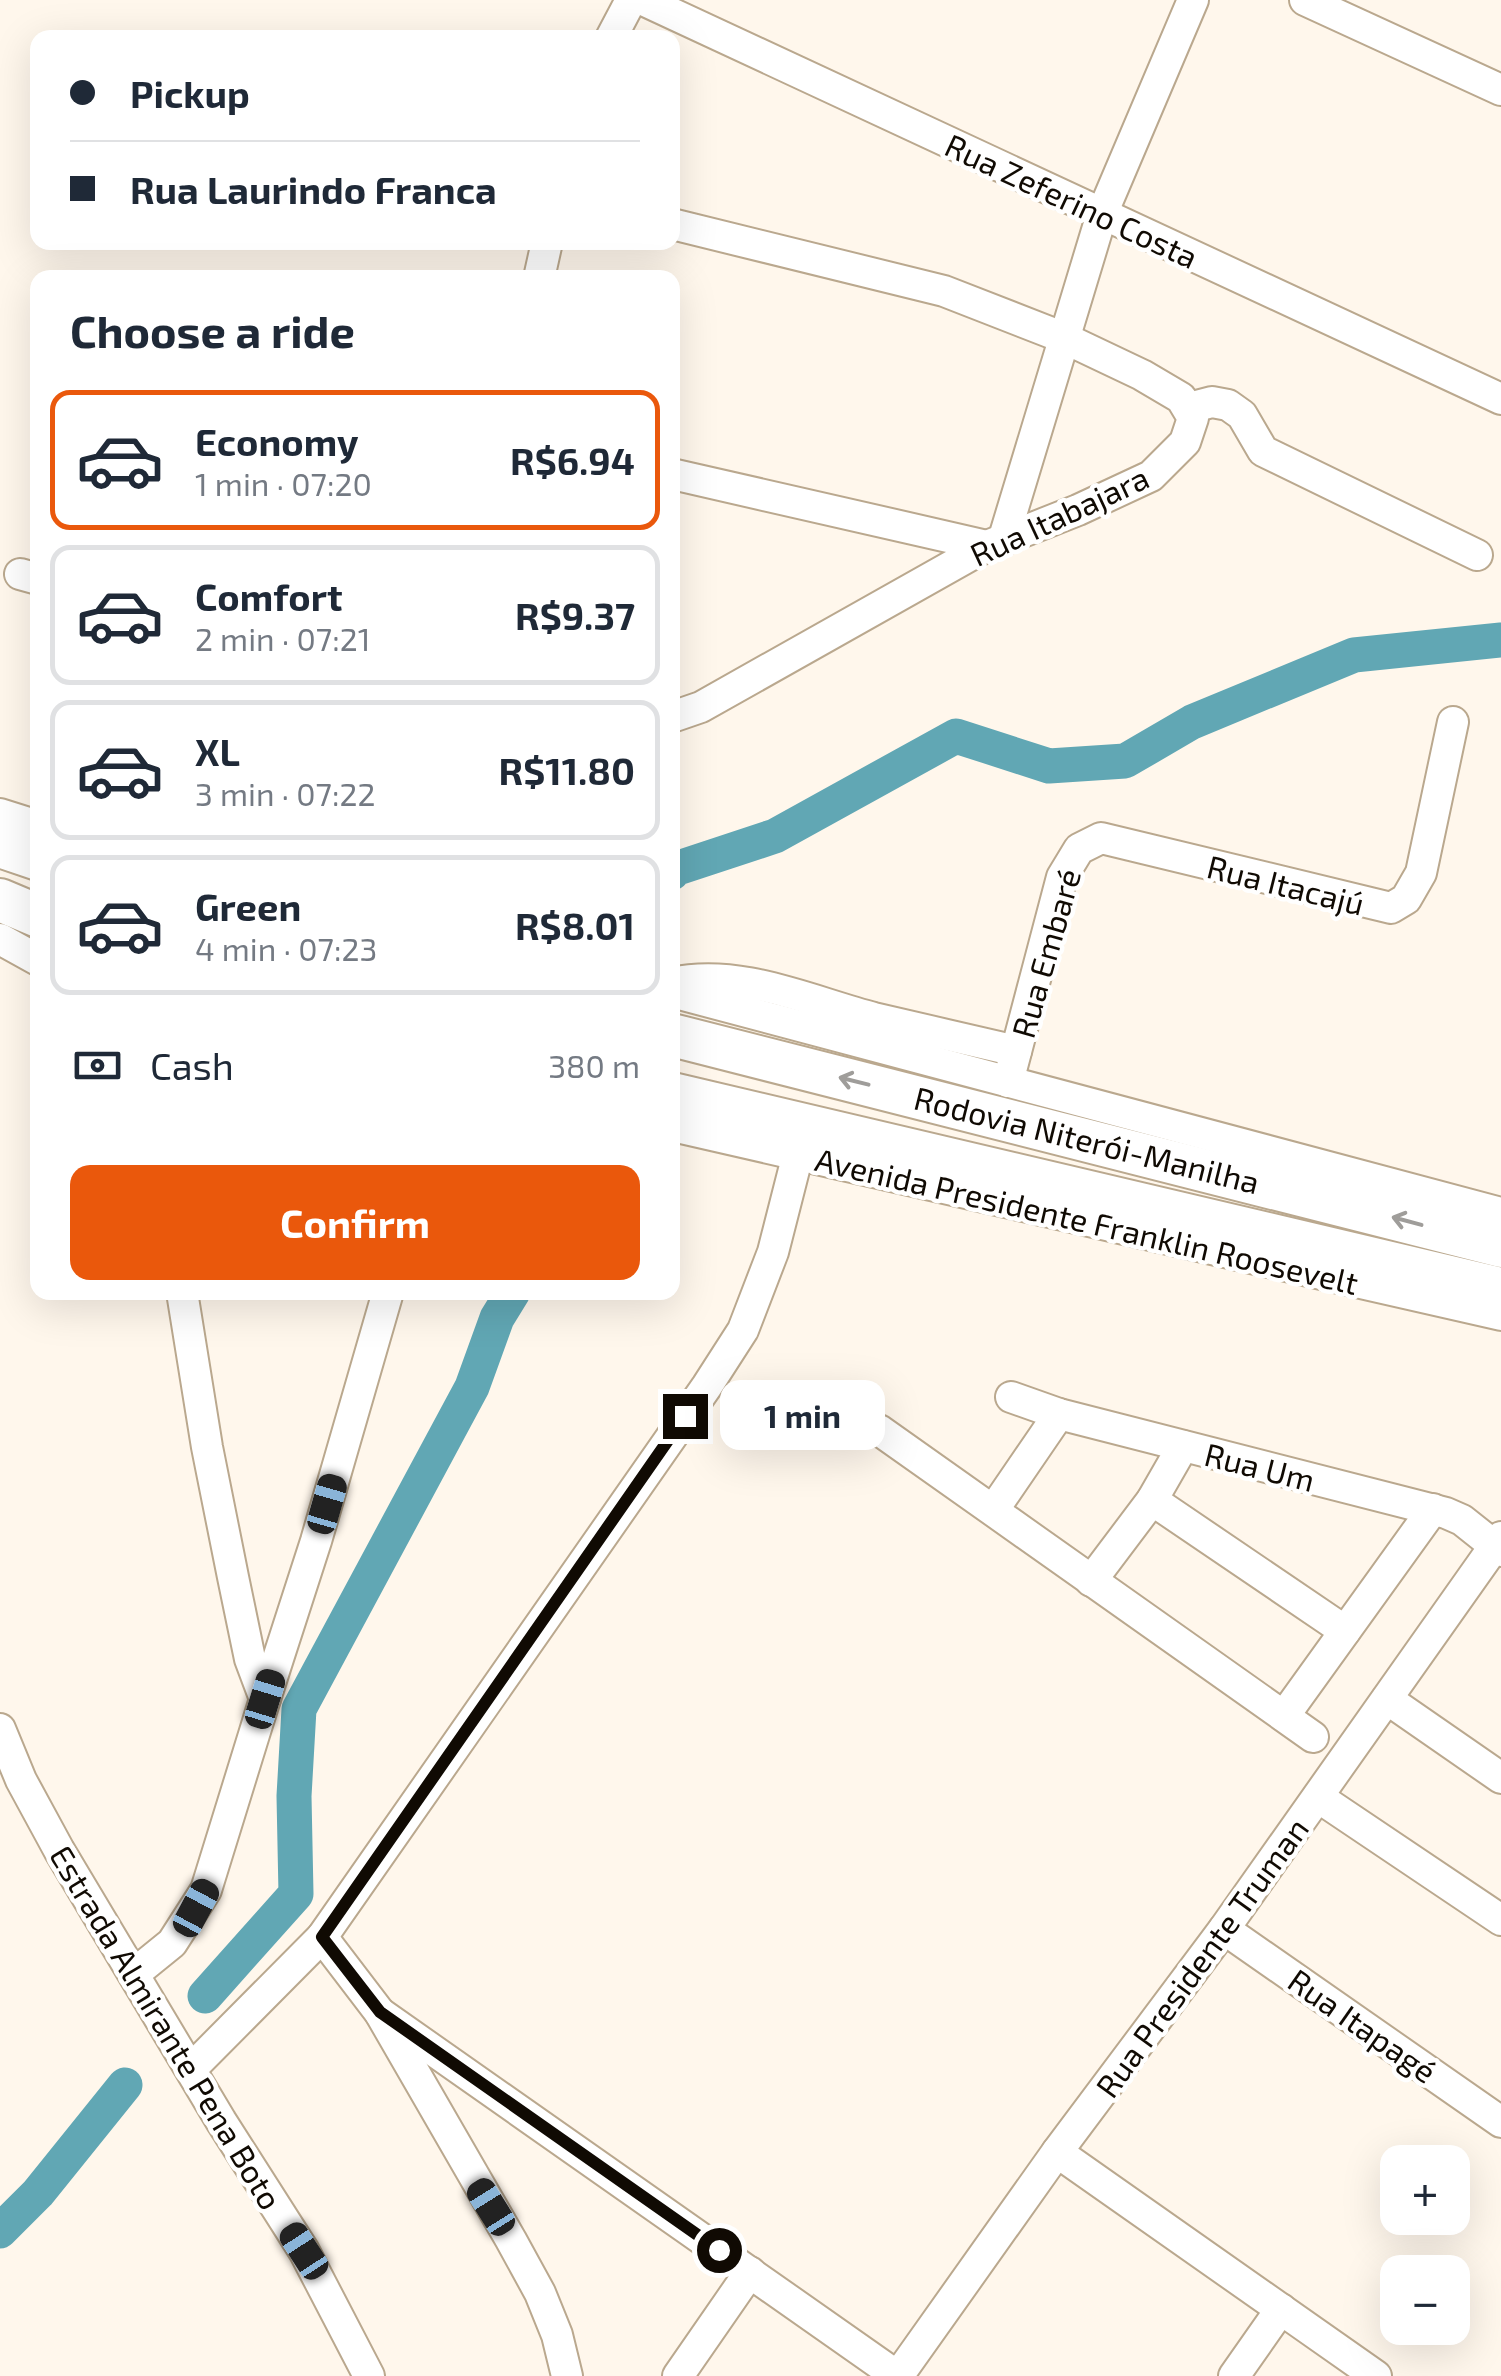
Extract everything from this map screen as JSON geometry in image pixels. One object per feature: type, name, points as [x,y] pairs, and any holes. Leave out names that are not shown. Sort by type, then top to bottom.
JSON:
[{"type":"highway","points":[[0,846],[30,857]]},
{"type":"highway","name":"Rodovia Niterói-Manilha","points":[[680,1037],[1501,1246]]},
{"type":"highway","name":"Rodovia Niterói-Manilha","points":[[680,1096],[1501,1289]]},
{"type":"street","points":[[615,30],[631,0]]},
{"type":"street","name":"Rua Zeferino Costa","points":[[643,0],[1501,399]]},
{"type":"street","points":[[680,476],[995,544],[1102,214],[1194,0]]},
{"type":"street","points":[[1305,0],[1501,90]]},
{"type":"street","points":[[680,226],[927,286],[1062,337],[1168,388],[1189,408],[1212,402],[1228,405],[1242,415],[1262,450],[1477,555]]},
{"type":"street","name":"Rua Itabajara","points":[[680,715],[701,707],[995,544],[1150,476],[1185,442],[1193,418],[1189,408]]},
{"type":"street","name":"Rua Itacajú","points":[[1101,838],[1391,908],[1406,899],[1421,872],[1453,722]]},
{"type":"street","points":[[0,814],[30,823]]},
{"type":"street","name":"Rua Embaré","points":[[1008,1082],[1062,877],[1079,849],[1101,838]]},
{"type":"street","points":[[680,981],[737,980],[1016,1051]]},
{"type":"street","points":[[680,994],[1501,1213]]},
{"type":"street","name":"Avenida Presidente Franklin Roosevelt","points":[[680,1128],[1501,1315]]},
{"type":"street","points":[[191,2068],[322,1937],[743,1330],[772,1252],[798,1154]]},
{"type":"street","points":[[183,1300],[233,1577],[250,1659],[265,1699]]},
{"type":"street","points":[[134,1973],[172,1943],[206,1890],[316,1541],[386,1300]]},
{"type":"street","name":"Rua Um","points":[[1011,1397],[1059,1414],[1433,1510],[1462,1520],[1499,1545]]},
{"type":"street","points":[[994,1510],[1059,1414]]},
{"type":"street","points":[[879,1430],[1313,1736]]},
{"type":"street","points":[[1091,1581],[1152,1500],[1183,1446]]},
{"type":"street","points":[[1152,1500],[1345,1630]]},
{"type":"street","points":[[1284,1716],[1433,1510]]},
{"type":"street","name":"Rua Presidente Truman","points":[[897,2376],[1499,1545]]},
{"type":"street","points":[[1387,1700],[1501,1778]]},
{"type":"street","name":"Estrada Almirante Pena Boto","points":[[0,1728],[21,1780],[58,1850],[304,2251],[369,2376]]},
{"type":"street","points":[[1318,1798],[1501,1920]]},
{"type":"street","name":"Rua Itapagé","points":[[1224,1929],[1501,2122]]},
{"type":"street","points":[[322,1937],[380,2012],[540,2293],[557,2335],[567,2376]]},
{"type":"street","points":[[380,2012],[897,2376]]},
{"type":"street","points":[[1057,2152],[1376,2376]]},
{"type":"street","points":[[678,2376],[750,2272]]},
{"type":"street","points":[[1234,2376],[1281,2309]]},
{"type":"waterway","points":[[680,867],[775,836],[956,736],[1049,766],[1125,761],[1192,722],[1354,655],[1501,640]]},
{"type":"waterway","points":[[205,1996],[296,1894],[294,1796],[299,1709],[472,1387],[497,1318],[508,1300]]},
{"type":"waterway","points":[[0,2231],[38,2193],[125,2085]]},
{"type":"route","points":[[685,1416],[322,1937],[380,2012],[719,2250]]}]
